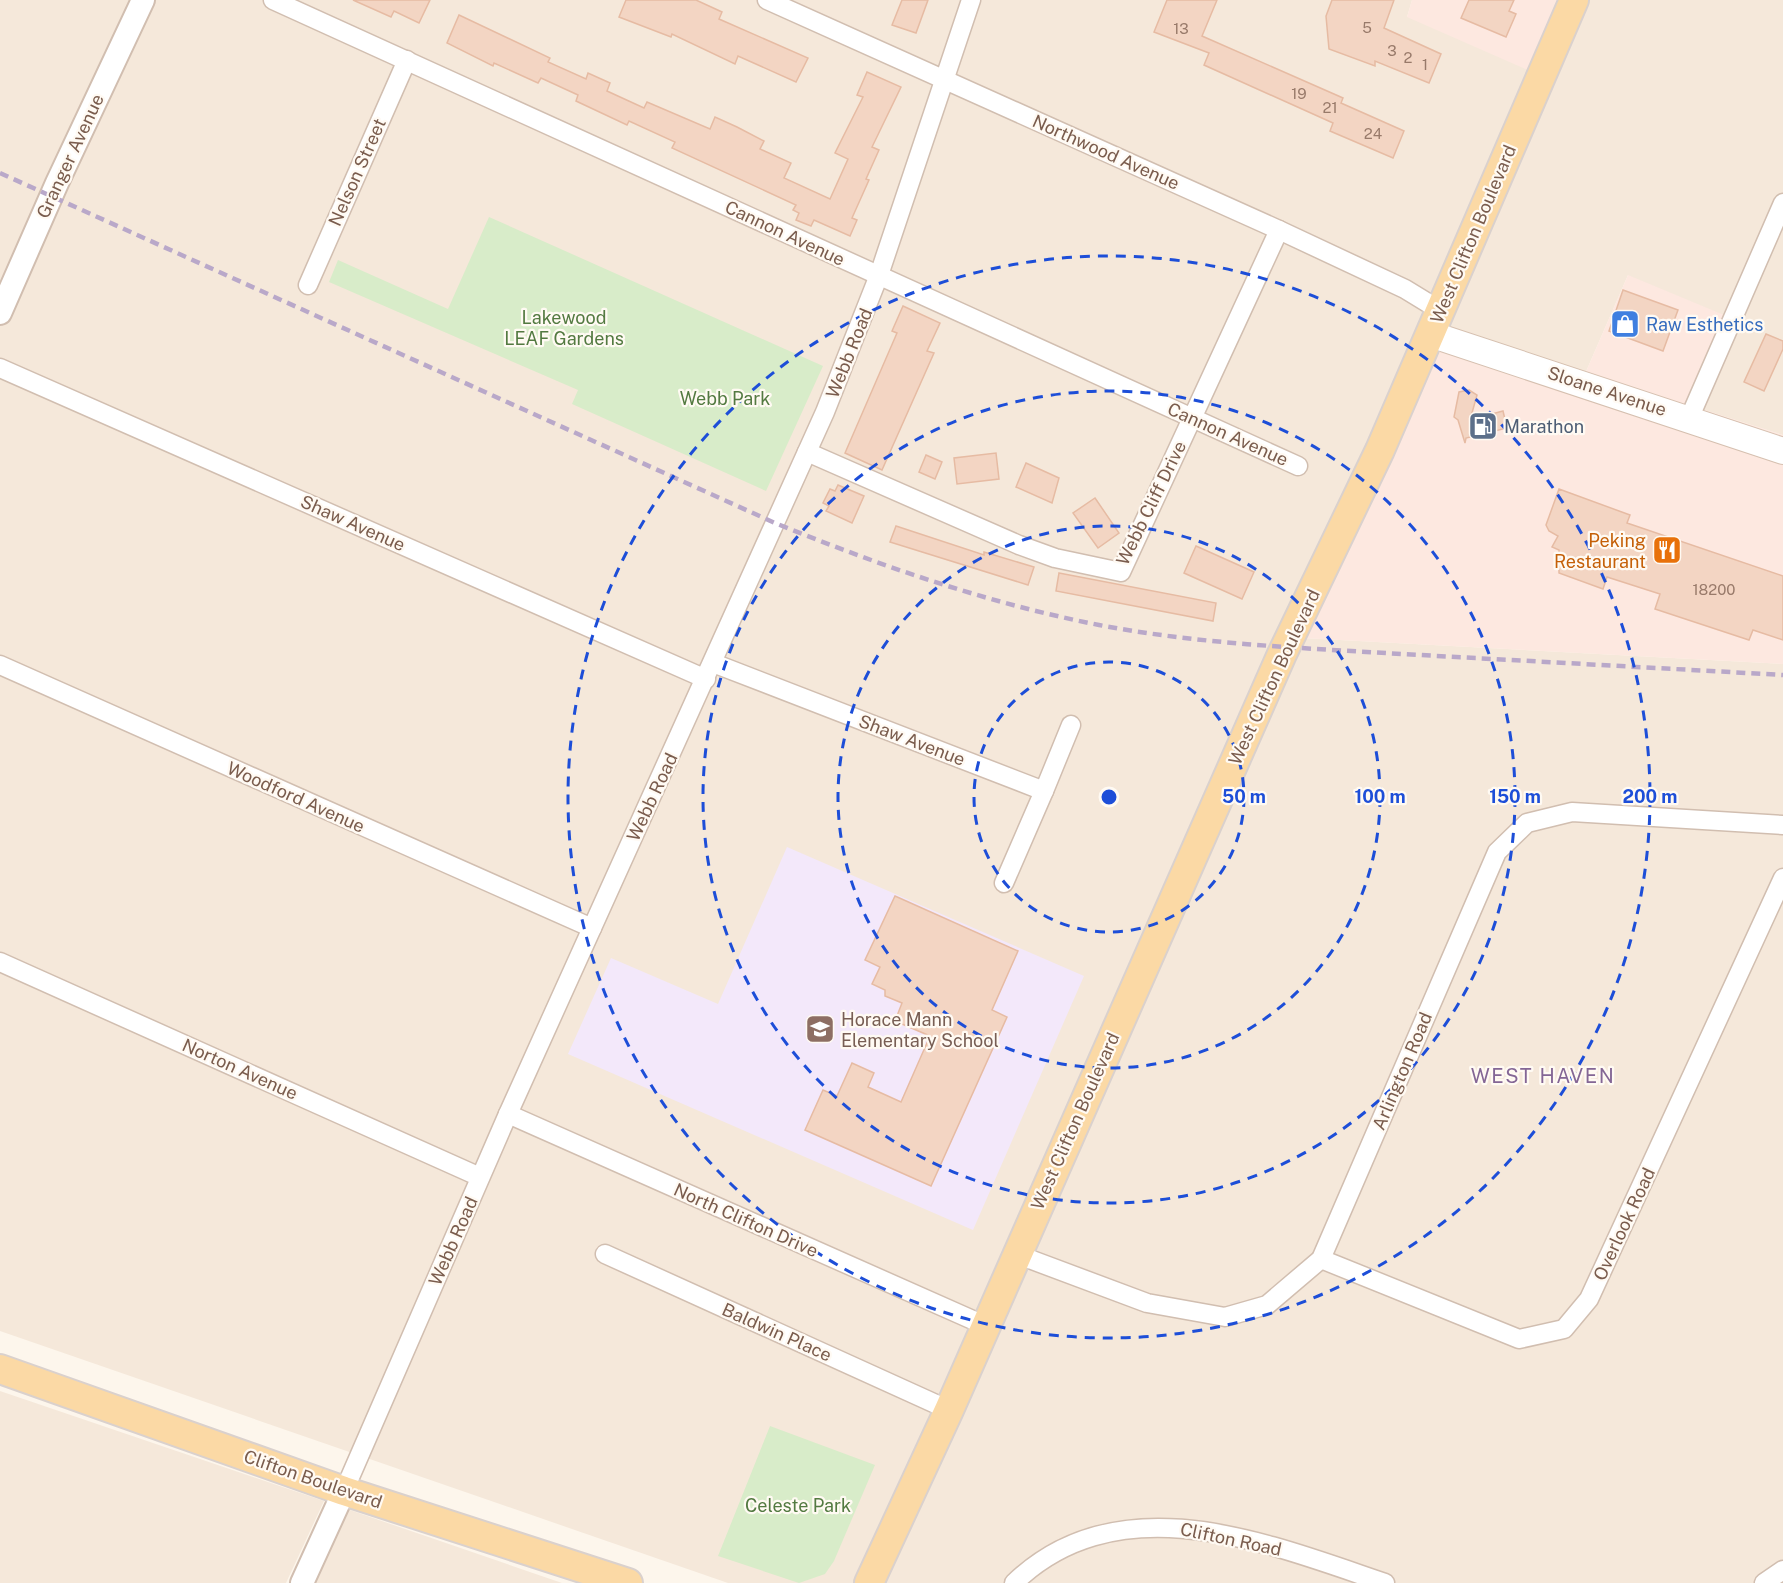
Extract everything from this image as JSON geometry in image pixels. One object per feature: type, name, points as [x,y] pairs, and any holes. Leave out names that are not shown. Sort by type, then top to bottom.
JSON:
[{"type":"main road","name":"West Clifton Boulevard","points":[[869,1583],[949,1410],[984,1326],[1277,665],[1370,471],[1574,0]]},
{"type":"main road","name":"Sloane Avenue","points":[[1436,322],[1689,419],[1783,451]]},
{"type":"main road","name":"Clifton Boulevard","points":[[0,1369],[344,1491],[628,1583]]},
{"type":"street","name":"Granger Avenue","points":[[0,313],[57,183],[143,0]]},
{"type":"street","name":"Cannon Avenue","points":[[273,0],[1190,418],[1298,465]]},
{"type":"street","name":"Northwood Avenue","points":[[767,0],[1405,289],[1436,322]]},
{"type":"street","name":"Webb Road","points":[[302,1583],[508,1114],[807,452],[879,275],[971,0]]},
{"type":"street","name":"Nelson Street","points":[[309,285],[407,60]]},
{"type":"street","points":[[1689,419],[1783,203]]},
{"type":"street","name":"Webb Cliff Drive","points":[[807,452],[1019,545],[1064,560],[1120,572],[1279,230]]},
{"type":"street","name":"Shaw Avenue","points":[[0,368],[709,671],[1044,791]]},
{"type":"street","name":"Woodford Avenue","points":[[0,665],[592,928]]},
{"type":"street","points":[[1004,883],[1071,725]]},
{"type":"street","name":"Arlington Road","points":[[1016,1254],[1147,1303],[1225,1317],[1267,1305],[1321,1259],[1497,852],[1527,823],[1572,812],[1783,825]]},
{"type":"street","name":"Overlook Road","points":[[1321,1259],[1519,1339],[1564,1329],[1589,1299],[1783,878]]},
{"type":"street","name":"Norton Avenue","points":[[0,962],[480,1177]]},
{"type":"street","name":"North Clifton Drive","points":[[508,1114],[984,1326]]},
{"type":"street","name":"Baldwin Place","points":[[605,1254],[949,1410]]},
{"type":"street","name":"Clifton Road","points":[[1014,1583],[1035,1563],[1075,1542],[1120,1530],[1166,1526],[1200,1530],[1274,1546],[1385,1583]]},
{"type":"street","points":[[1764,1583],[1783,1570]]},
{"type":"shaded area","points":[[0,0],[1412,0],[1407,17],[1581,0],[1783,0],[1783,435],[1685,404],[1628,275],[1578,390],[1303,638],[1783,664],[1783,1583],[728,1583],[0,1331]]},
{"type":"shaded area","points":[[1412,0],[1581,0],[1546,78],[1407,17]]},
{"type":"shaded area","points":[[1628,275],[1724,315],[1686,404],[1783,435],[1783,664],[1302,638],[1434,345],[1578,390]]},
{"type":"shaded area","name":"Horace Mann Elementary School","points":[[787,847],[1084,976],[973,1230],[568,1054],[611,958],[718,1004]]},
{"type":"shaded area","points":[[0,1391],[324,1501],[286,1583],[0,1583]]},
{"type":"shaded area","points":[[347,1509],[562,1583],[314,1583]]},
{"type":"green space","name":"Webb Park","points":[[489,217],[823,366],[766,491],[572,404],[578,390],[329,282],[338,260],[448,309]]},
{"type":"green space","name":"Celeste Park","points":[[770,1426],[875,1465],[834,1561],[825,1574],[799,1583],[718,1556]]},
{"type":"building","points":[[353,0],[430,0],[419,23],[394,11],[391,17]]},
{"type":"building","points":[[626,0],[696,0],[722,12],[719,19],[808,58],[796,82],[738,56],[735,64],[672,34],[671,37],[619,17]]},
{"type":"building","points":[[902,0],[928,0],[916,33],[892,25]]},
{"type":"building","points":[[1167,0],[1217,0],[1202,36],[1343,98],[1341,103],[1404,131],[1393,158],[1330,131],[1333,123],[1204,65],[1209,53],[1154,32]]},
{"type":"building","points":[[1332,0],[1394,0],[1384,28],[1441,54],[1429,83],[1375,61],[1375,66],[1329,49],[1326,16]]},
{"type":"building","points":[[1469,0],[1514,0],[1509,11],[1516,14],[1506,37],[1461,18]]},
{"type":"building","points":[[459,15],[550,58],[548,62],[586,79],[588,73],[610,83],[607,91],[644,108],[647,102],[710,129],[715,117],[737,127],[764,141],[760,149],[791,163],[784,178],[830,199],[848,159],[835,153],[863,97],[857,95],[867,72],[901,87],[872,147],[879,150],[852,218],[857,220],[850,236],[814,220],[811,226],[796,220],[799,213],[793,210],[796,205],[672,148],[675,142],[629,121],[627,125],[576,101],[578,95],[541,78],[538,83],[494,63],[493,66],[447,43]]},
{"type":"building","points":[[1623,290],[1678,310],[1663,351],[1609,331]]},
{"type":"building","points":[[903,306],[940,323],[927,351],[934,353],[882,470],[845,453],[897,333],[892,331]]},
{"type":"building","points":[[1766,334],[1783,341],[1783,349],[1764,391],[1744,382]]},
{"type":"building","points":[[1469,390],[1477,395],[1470,420],[1503,411],[1507,428],[1466,438],[1465,443],[1458,420],[1454,417],[1459,392]]},
{"type":"building","points":[[996,453],[999,479],[957,484],[954,458]]},
{"type":"building","points":[[926,455],[942,462],[935,479],[919,472]]},
{"type":"building","points":[[1026,463],[1059,478],[1052,503],[1016,487]]},
{"type":"building","points":[[838,485],[864,496],[852,523],[826,511],[829,506],[823,503],[830,489],[835,491]]},
{"type":"building","points":[[1559,489],[1630,515],[1627,523],[1783,576],[1783,640],[1753,630],[1749,640],[1655,609],[1660,594],[1607,577],[1603,589],[1559,573],[1559,550],[1552,547],[1558,536],[1549,531],[1546,525]]},
{"type":"building","points":[[1095,498],[1119,533],[1098,548],[1073,513]]},
{"type":"building","points":[[896,526],[984,555],[984,552],[1034,567],[1028,585],[890,542]]},
{"type":"building","points":[[1196,546],[1254,572],[1242,599],[1184,573]]},
{"type":"building","points":[[1059,573],[1216,603],[1213,621],[1056,591]]},
{"type":"building","points":[[895,896],[1018,951],[992,1010],[1007,1017],[931,1186],[805,1130],[823,1090],[837,1096],[852,1063],[874,1073],[868,1087],[901,1102],[930,1036],[895,1021],[902,1003],[885,996],[885,990],[872,984],[880,967],[865,960]]},
{"type":"railway","points":[[0,173],[775,523],[935,582],[1016,606],[1099,625],[1212,641],[1326,650],[1783,675]]},
{"type":"place","name":"Raw Esthetics","points":[[1625,324]]},
{"type":"place","name":"Marathon","points":[[1483,426]]},
{"type":"place","name":"Peking Restaurant","points":[[1667,550]]},
{"type":"place","name":"Horace Mann Elementary School","points":[[820,1029]]},
{"type":"district","name":"WEST HAVEN","points":[[1543,1076]]},
{"type":"park label","name":"Lakewood LEAF Gardens","points":[[564,327]]}]
